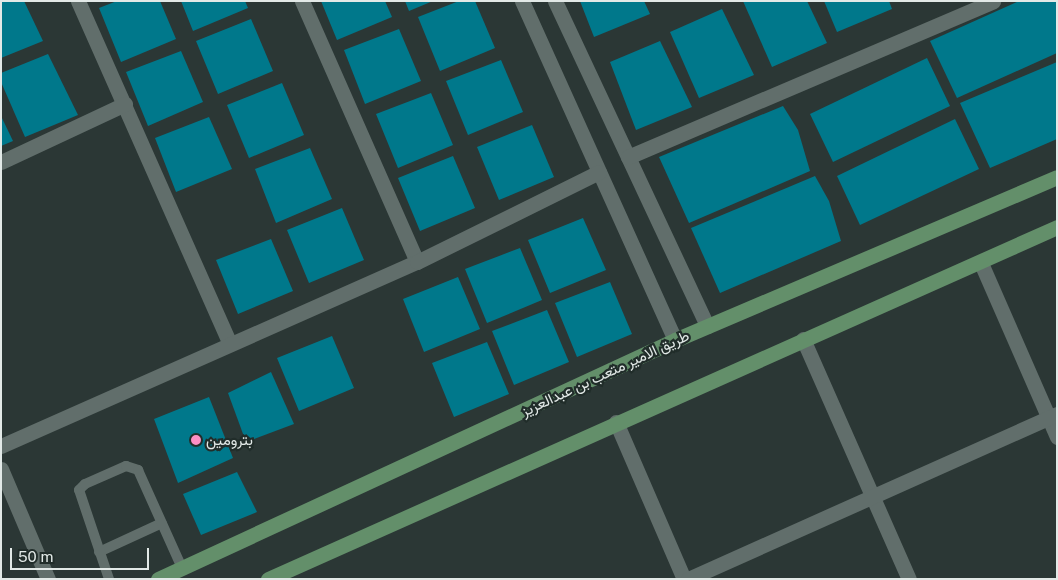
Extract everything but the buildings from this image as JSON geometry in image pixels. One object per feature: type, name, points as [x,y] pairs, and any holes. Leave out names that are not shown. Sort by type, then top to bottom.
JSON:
[{"type":"main road","name":"طريق الامير متعب بن عبدالعزيز","points":[[158,579],[675,340],[1057,177]]},
{"type":"main road","points":[[268,579],[803,339],[981,263],[1057,227]]},
{"type":"street","points":[[78,1],[230,344]]},
{"type":"street","points":[[302,1],[417,262]]},
{"type":"street","points":[[522,1],[675,340]]},
{"type":"street","points":[[555,1],[707,326]]},
{"type":"street","points":[[628,157],[993,1]]},
{"type":"street","points":[[1,162],[125,104]]},
{"type":"street","points":[[1,446],[417,262],[599,172]]},
{"type":"street","points":[[981,263],[1053,416],[1057,437]]},
{"type":"street","points":[[803,339],[910,579]]},
{"type":"street","points":[[688,579],[1053,416]]},
{"type":"street","points":[[616,422],[684,579]]},
{"type":"street","points":[[1,469],[48,579]]},
{"type":"lane","points":[[109,579],[80,498],[79,490],[85,484],[132,466],[138,470],[182,568]]},
{"type":"lane","points":[[99,552],[162,523]]},
{"type":"place","name":"بترومين","points":[[196,440]]}]
